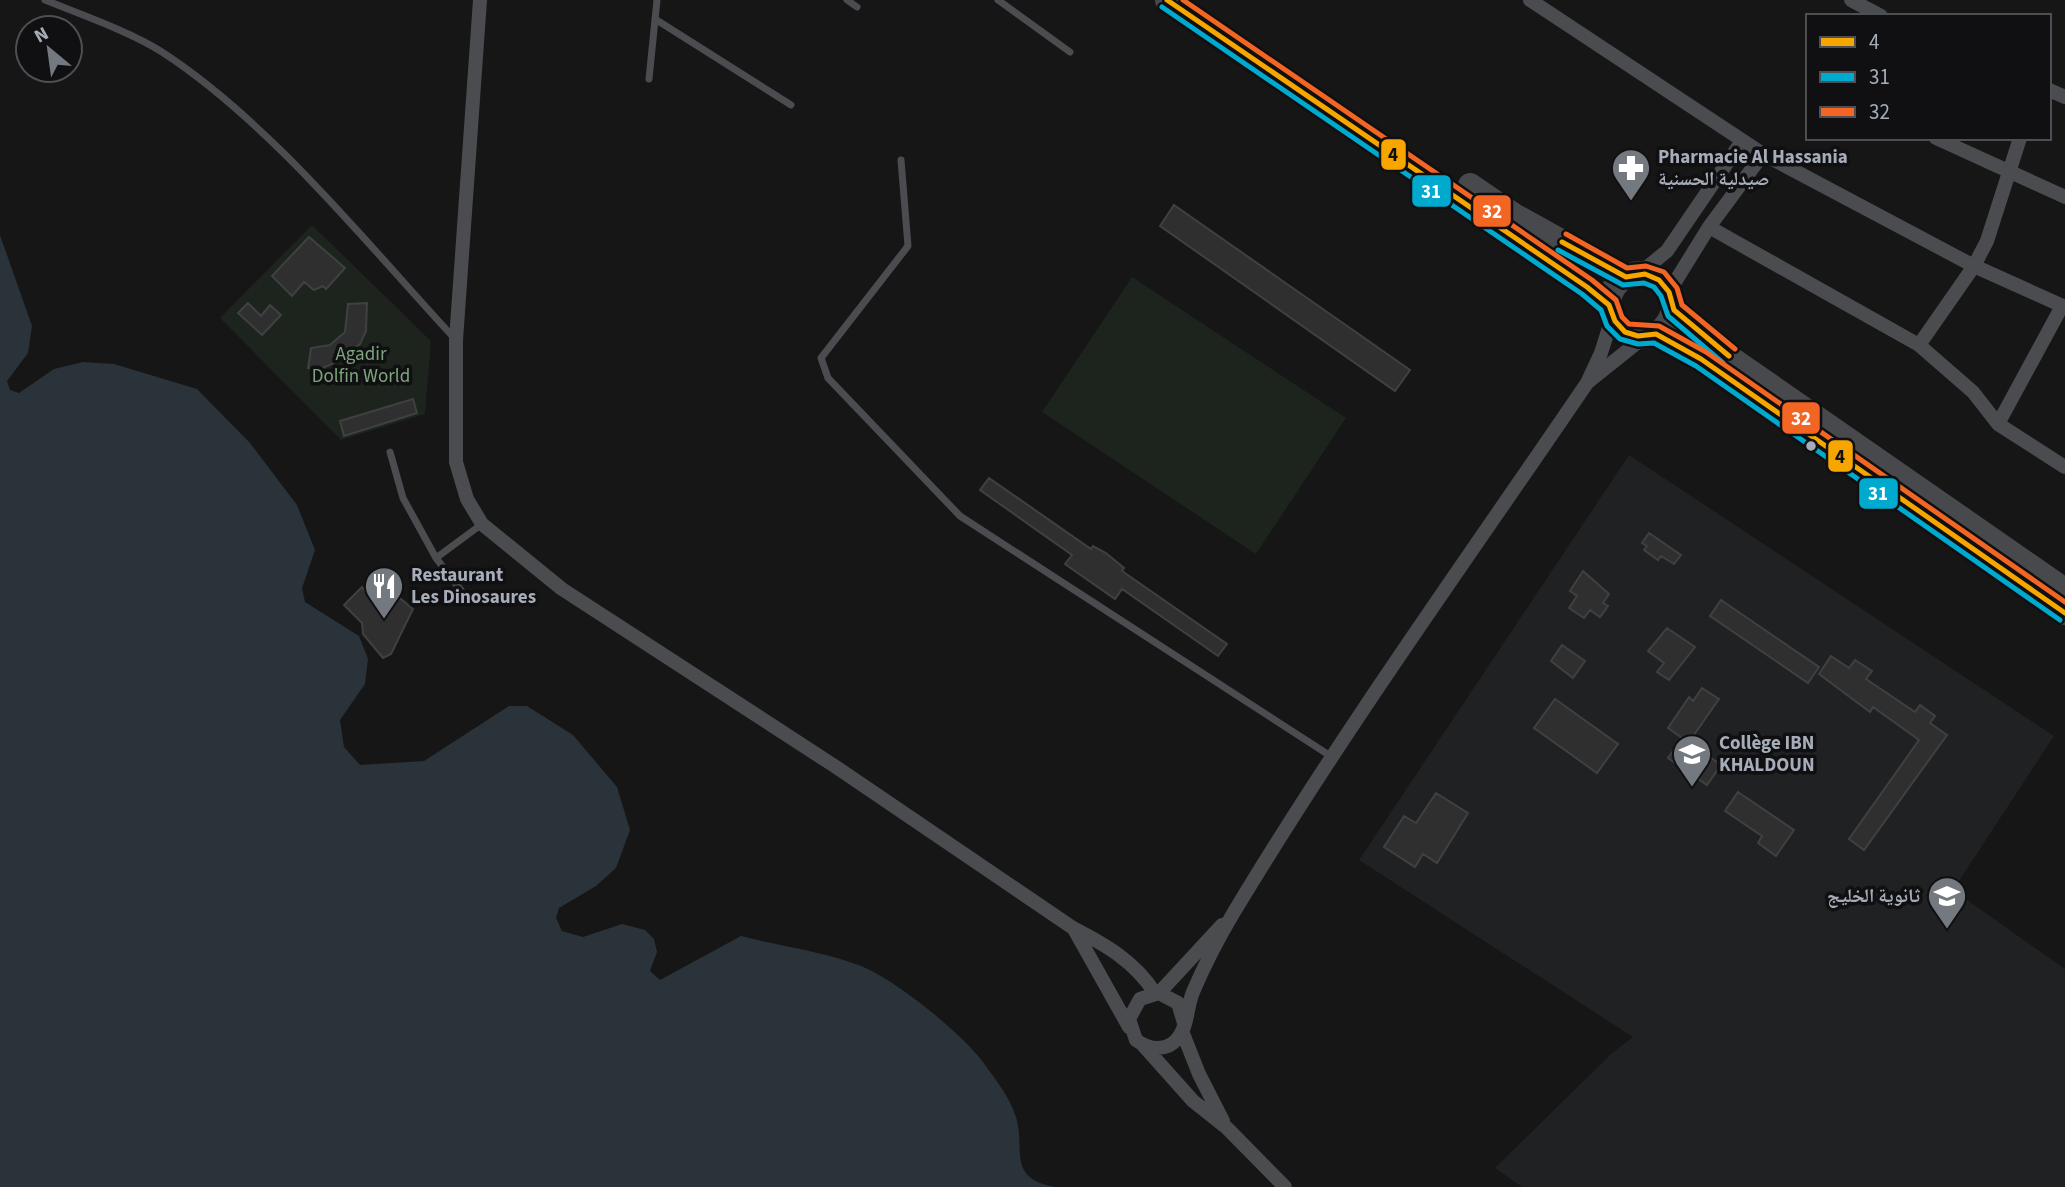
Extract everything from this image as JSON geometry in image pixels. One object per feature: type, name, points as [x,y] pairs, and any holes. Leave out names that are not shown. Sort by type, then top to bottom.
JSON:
[{"type":"highway","points":[[1167,0],[1502,227],[1610,312],[1619,329],[1630,336],[1649,336],[1721,373],[2065,613]]},
{"type":"highway","points":[[1197,0],[1514,215],[1633,275],[1654,275],[1712,345],[2065,590]]},
{"type":"highway","points":[[1610,312],[1611,294],[1633,275]]},
{"type":"highway","points":[[1649,336],[1670,320],[1672,300]]},
{"type":"street","points":[[480,0],[456,340],[456,462],[467,499],[482,524],[562,589],[833,765],[1073,928],[1125,958],[1157,993],[1178,1003],[1199,1074],[1227,1128]]},
{"type":"street","points":[[1530,0],[1763,154],[1974,266],[2064,307],[1998,424]]},
{"type":"street","points":[[1851,0],[1862,12]]},
{"type":"street","points":[[1940,140],[2009,174],[2065,197]]},
{"type":"street","points":[[1919,345],[1974,266],[1987,241],[2019,140]]},
{"type":"street","points":[[1633,275],[1667,251],[1742,141]]},
{"type":"street","points":[[1672,300],[1709,227],[1763,154]]},
{"type":"street","points":[[1709,227],[1919,345],[1973,392],[1998,424],[2065,467]]},
{"type":"street","points":[[1143,1045],[1166,1047],[1183,1027],[1193,992],[1232,914],[1333,758],[1587,383],[1601,353],[1610,312]]},
{"type":"street","points":[[1587,383],[1649,336]]},
{"type":"street","points":[[1129,1027],[1134,1004],[1157,993],[1232,914]]},
{"type":"street","points":[[1073,928],[1129,1027],[1143,1045],[1194,1101],[1227,1128],[1285,1187]]},
{"type":"lane","points":[[45,0],[161,51],[214,92],[280,150],[456,340]]},
{"type":"lane","points":[[649,79],[657,0]]},
{"type":"lane","points":[[847,0],[857,6]]},
{"type":"lane","points":[[998,0],[1070,52]]},
{"type":"lane","points":[[656,19],[791,105]]},
{"type":"lane","points":[[901,160],[908,246],[821,358],[828,378],[960,516],[1333,758]]},
{"type":"lane","points":[[390,452],[403,499],[436,558],[463,593]]},
{"type":"lane","points":[[436,558],[482,524]]},
{"type":"shaded area","points":[[0,235],[32,326],[28,353],[7,381],[10,390],[19,393],[54,369],[83,362],[114,364],[197,389],[250,443],[297,505],[315,550],[302,588],[305,602],[359,636],[368,659],[365,684],[340,720],[344,747],[360,765],[424,761],[509,706],[527,706],[573,735],[617,787],[630,830],[616,868],[596,886],[559,908],[556,918],[562,931],[583,937],[622,924],[645,930],[654,939],[657,952],[650,971],[660,980],[741,936],[833,957],[875,973],[926,1008],[973,1050],[1002,1088],[1013,1109],[1019,1129],[1024,1169],[1040,1183],[1055,1187],[0,1187]]},
{"type":"shaded area","name":"Collège IBN KHALDOUN","points":[[1629,455],[2054,736],[1953,890],[2065,969],[2065,1187],[1522,1187],[1495,1168],[1611,1054],[1633,1037],[1359,860]]},
{"type":"green space","name":"Agadir Dolfin World","points":[[312,225],[431,341],[425,414],[341,440],[220,318]]},
{"type":"green space","points":[[1132,277],[1346,418],[1256,554],[1042,412]]},
{"type":"building","points":[[1174,205],[1410,370],[1395,391],[1160,226]]},
{"type":"building","points":[[309,237],[345,268],[326,289],[323,286],[314,290],[304,282],[292,296],[272,276]]},
{"type":"building","points":[[248,303],[261,316],[270,305],[281,315],[262,335],[238,313]]},
{"type":"building","points":[[367,303],[366,331],[360,344],[337,362],[320,369],[308,368],[311,348],[330,345],[345,332],[348,304]]},
{"type":"building","points":[[413,399],[417,413],[344,436],[340,421]]},
{"type":"building","points":[[989,478],[1091,549],[1093,546],[1106,553],[1124,568],[1122,571],[1227,644],[1218,656],[1122,589],[1115,599],[1065,564],[1072,555],[980,490]]},
{"type":"building","points":[[1649,533],[1681,555],[1674,564],[1661,556],[1658,560],[1644,550],[1647,546],[1642,543]]},
{"type":"building","points":[[1583,571],[1609,594],[1603,603],[1608,606],[1600,617],[1590,610],[1584,618],[1569,608],[1577,596],[1570,591]]},
{"type":"building","name":"Restaurant Les Dinosaures","points":[[378,580],[413,609],[391,654],[383,658],[363,634],[362,623],[344,605],[362,587],[366,592]]},
{"type":"building","points":[[1721,600],[1819,667],[1808,683],[1710,616]]},
{"type":"building","points":[[1667,628],[1695,647],[1669,680],[1657,672],[1664,663],[1648,651]]},
{"type":"building","points":[[1562,645],[1585,661],[1573,678],[1551,661]]},
{"type":"building","points":[[1831,656],[1849,668],[1855,660],[1872,671],[1866,679],[1915,712],[1920,705],[1935,716],[1930,723],[1947,735],[1864,850],[1849,839],[1919,740],[1873,707],[1870,712],[1819,674]]},
{"type":"building","points":[[1702,688],[1719,699],[1689,742],[1721,765],[1707,785],[1668,758],[1682,738],[1668,728],[1689,697],[1693,701]]},
{"type":"building","points":[[1555,699],[1618,744],[1597,773],[1534,728]]},
{"type":"building","points":[[1738,792],[1794,830],[1776,856],[1758,843],[1762,836],[1725,811]]},
{"type":"building","points":[[1436,793],[1468,813],[1437,863],[1423,854],[1415,867],[1384,847],[1404,816],[1416,823]]},
{"type":"transit line","name":"4","points":[[1167,0],[1587,287],[1609,305],[1615,321],[1625,332],[1638,336],[1656,334],[1701,359],[2065,613]]},
{"type":"transit line","name":"32","points":[[1183,0],[1592,280],[1616,300],[1622,317],[1629,324],[1659,326],[1706,352],[2065,602]]},
{"type":"transit line","name":"31","points":[[1162,7],[1582,294],[1601,310],[1607,326],[1620,339],[1638,344],[1654,343],[1696,366],[2060,620]]},
{"type":"transit line","name":"32","points":[[1566,234],[1627,268],[1646,266],[1664,272],[1677,288],[1682,305],[1735,349]]},
{"type":"transit line","name":"4","points":[[1562,242],[1626,277],[1645,274],[1659,280],[1669,292],[1674,310],[1729,356]]},
{"type":"transit line","name":"31","points":[[1558,250],[1623,285],[1644,283],[1654,287],[1661,296],[1668,316],[1723,363]]},
{"type":"place","name":"Pharmacie Al Hassania صيدلية الحسنية","points":[[1631,202]]},
{"type":"place","name":"Restaurant Les Dinosaures","points":[[384,620]]},
{"type":"place","name":"Collège IBN KHALDOUN","points":[[1692,788]]},
{"type":"place","name":"ثانوية الخليج","points":[[1947,930]]}]
